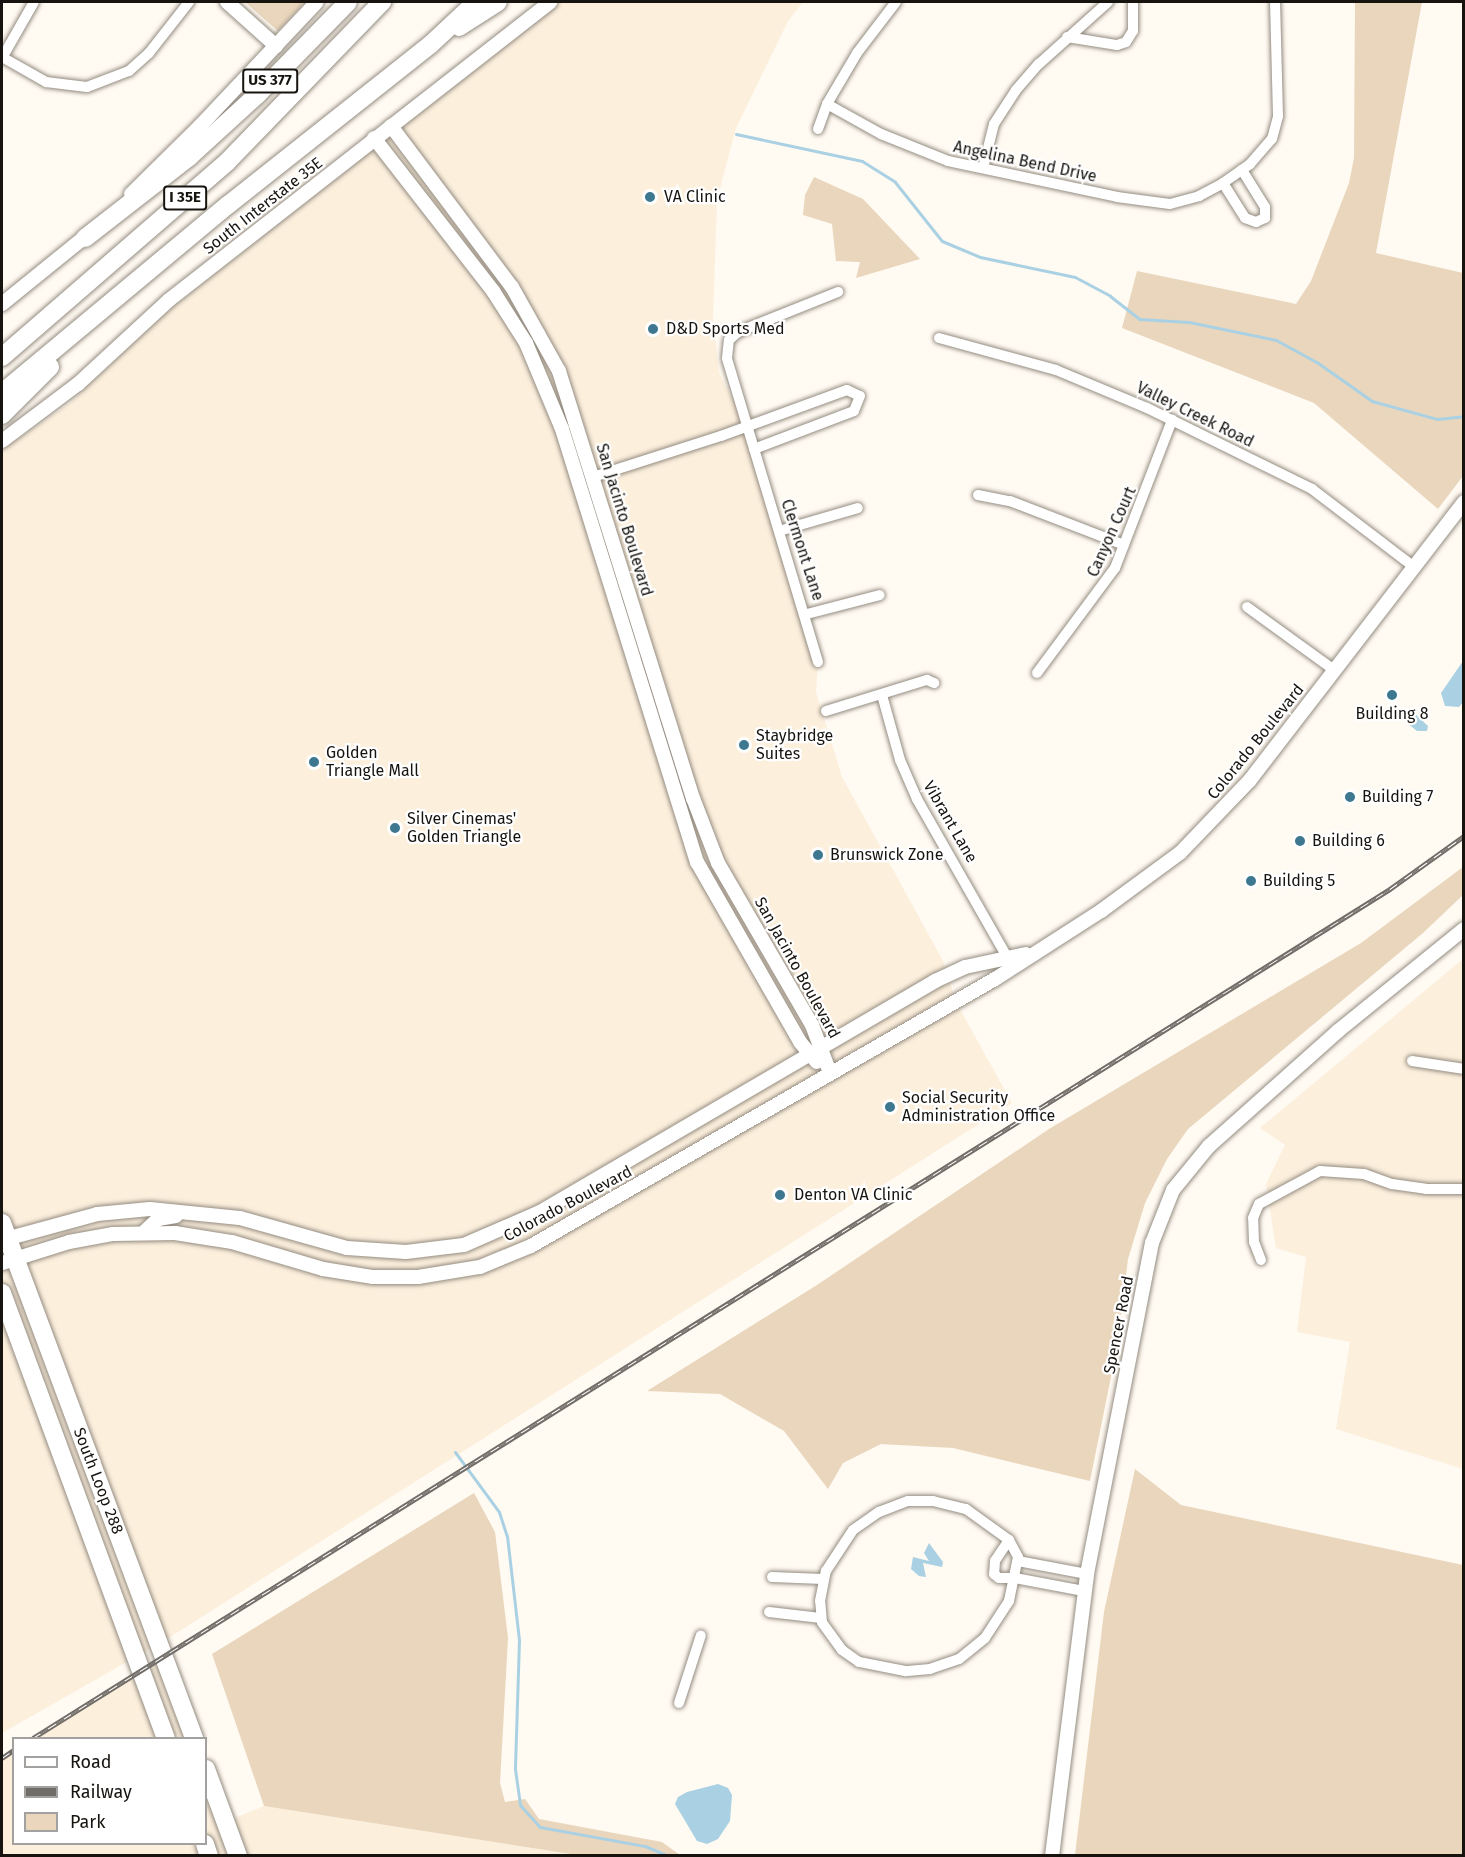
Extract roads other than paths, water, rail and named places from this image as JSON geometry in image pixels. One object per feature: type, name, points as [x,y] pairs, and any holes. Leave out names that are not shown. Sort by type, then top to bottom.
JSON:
[{"type":"highway","name":"US 377","points":[[85,238],[189,157],[348,2]]},
{"type":"highway","name":"I 35E","points":[[2,357],[226,162],[382,2]]},
{"type":"highway","name":"I 35E","points":[[2,393],[430,45],[476,2]]},
{"type":"highway","points":[[430,45],[498,2]]},
{"type":"highway","points":[[2,415],[130,287]]},
{"type":"highway","name":"South Loop 288","points":[[4,1234],[8,1261],[194,1737]]},
{"type":"highway","name":"South Loop 288","points":[[2,1293],[166,1737]]},
{"type":"highway","points":[[207,1772],[238,1856]]},
{"type":"main road","points":[[227,2],[276,46]]},
{"type":"main road","points":[[85,238],[200,126],[317,2]]},
{"type":"main road","name":"South Interstate 35E","points":[[2,441],[78,384],[169,300],[550,2]]},
{"type":"main road","name":"San Jacinto Boulevard","points":[[391,126],[512,287],[541,336],[578,422],[598,496],[693,798],[715,855],[823,1047],[830,1073]]},
{"type":"main road","name":"San Jacinto Boulevard","points":[[374,138],[493,291],[525,344],[562,429],[646,707],[697,862],[810,1056],[830,1073]]},
{"type":"main road","name":"US 377","points":[[2,304],[85,238]]},
{"type":"main road","points":[[525,344],[541,336]]},
{"type":"main road","points":[[578,487],[593,477]]},
{"type":"main road","points":[[582,501],[598,496]]},
{"type":"main road","name":"Colorado Boulevard","points":[[8,1261],[69,1242],[144,1232],[232,1242],[335,1271],[373,1277],[418,1277],[480,1267],[531,1246],[995,979],[1028,954],[1101,911],[1180,853],[1250,780],[1464,502]]},
{"type":"main road","points":[[646,707],[664,701]]},
{"type":"main road","name":"Spencer Road","points":[[1052,1856],[1087,1574],[1152,1243],[1173,1190],[1209,1146],[1338,1031],[1464,929]]},
{"type":"main road","points":[[741,940],[761,939]]},
{"type":"main road","points":[[749,954],[761,939]]},
{"type":"main road","name":"Colorado Boulevard","points":[[4,1234],[122,1210],[165,1209],[240,1218],[342,1247],[406,1252],[451,1248],[485,1238],[540,1212],[935,981],[965,967],[1028,954]]},
{"type":"main road","points":[[144,1232],[167,1216],[228,1221],[240,1218]]},
{"type":"main road","points":[[335,1271],[342,1247]]},
{"type":"street","points":[[34,2],[2,57],[46,82],[87,87],[129,71],[149,53],[189,2]]},
{"type":"street","points":[[818,129],[826,104],[857,53],[896,2]]},
{"type":"street","points":[[983,168],[994,124],[1016,90],[1067,38],[1108,2]]},
{"type":"street","points":[[1067,38],[1117,45],[1126,42],[1133,32],[1133,2]]},
{"type":"street","name":"Angelina Bend Drive","points":[[826,104],[919,152],[983,168],[1157,204],[1185,201],[1223,183],[1242,170],[1272,139],[1277,127],[1275,2]]},
{"type":"street","points":[[1223,183],[1245,218],[1256,222],[1265,218],[1265,207],[1242,170]]},
{"type":"street","name":"Clermont Lane","points":[[818,662],[807,614],[779,531],[727,358],[729,340],[738,332],[838,292]]},
{"type":"street","name":"Valley Creek Road","points":[[939,338],[1056,370],[1172,420],[1312,489],[1414,567]]},
{"type":"street","points":[[593,477],[748,427],[847,390],[860,396],[854,411],[754,449]]},
{"type":"street","name":"Canyon Court","points":[[1037,673],[1100,592],[1124,545],[1172,420]]},
{"type":"street","points":[[978,495],[1010,501],[1124,545]]},
{"type":"street","points":[[779,531],[858,508]]},
{"type":"street","points":[[807,614],[880,595]]},
{"type":"street","points":[[1247,607],[1334,670]]},
{"type":"street","points":[[826,711],[927,680],[934,682]]},
{"type":"street","name":"Vibrant Lane","points":[[882,695],[900,760],[917,799],[997,934],[1007,957]]},
{"type":"street","points":[[1412,1061],[1464,1069]]},
{"type":"street","points":[[1261,1260],[1254,1242],[1256,1209],[1268,1196],[1320,1171],[1364,1174],[1392,1184],[1426,1189],[1464,1189]]},
{"type":"street","points":[[908,1501],[957,1505],[1009,1540],[1018,1561],[1009,1602],[985,1638],[959,1659],[930,1669],[894,1671],[859,1662],[834,1641],[821,1618],[824,1579],[837,1552],[854,1530],[879,1512],[908,1501]]},
{"type":"street","points":[[1009,1540],[1000,1548],[993,1568],[999,1578],[1015,1578],[1084,1591]]},
{"type":"street","points":[[1018,1561],[1087,1574]]},
{"type":"street","points":[[772,1577],[824,1579]]},
{"type":"street","points":[[769,1612],[821,1618]]},
{"type":"street","points":[[679,1703],[701,1635]]},
{"type":"water","points":[[1463,661],[1463,702],[1459,707],[1445,706],[1441,693]]},
{"type":"water","points":[[1411,710],[1428,726],[1427,731],[1417,731],[1407,723],[1405,714]]},
{"type":"water","points":[[929,1543],[943,1562],[942,1567],[923,1563],[926,1577],[919,1576],[911,1569],[913,1557],[929,1561],[924,1553]]},
{"type":"water","points":[[718,1784],[728,1788],[732,1795],[730,1821],[718,1839],[707,1844],[697,1841],[675,1804],[678,1797],[687,1792]]},
{"type":"waterway","points":[[736,134],[862,161],[895,182],[942,241],[980,257],[1075,277],[1110,296],[1139,319],[1189,322],[1276,340],[1318,363],[1372,401],[1437,419],[1464,416]]},
{"type":"waterway","points":[[455,1452],[499,1512],[507,1536],[519,1640],[515,1769],[520,1805],[540,1827],[645,1846],[668,1856]]},
{"type":"railway","points":[[35,1737],[1390,889],[1464,836]]},
{"type":"railway","points":[[2,1758],[12,1751]]},
{"type":"place","name":"VA Clinic","points":[[650,197]]},
{"type":"place","name":"D&D Sports Med","points":[[653,329]]},
{"type":"place","name":"Building 8","points":[[1392,695]]},
{"type":"place","name":"Staybridge Suites","points":[[744,745]]},
{"type":"place","name":"Golden Triangle Mall","points":[[314,762]]},
{"type":"place","name":"Building 7","points":[[1350,797]]},
{"type":"place","name":"Silver Cinemas' Golden Triangle","points":[[395,828]]},
{"type":"place","name":"Building 6","points":[[1300,841]]},
{"type":"place","name":"Brunswick Zone","points":[[818,855]]},
{"type":"place","name":"Building 5","points":[[1251,881]]},
{"type":"place","name":"Social Security Administration Office","points":[[890,1107]]},
{"type":"place","name":"Denton VA Clinic","points":[[780,1195]]}]
